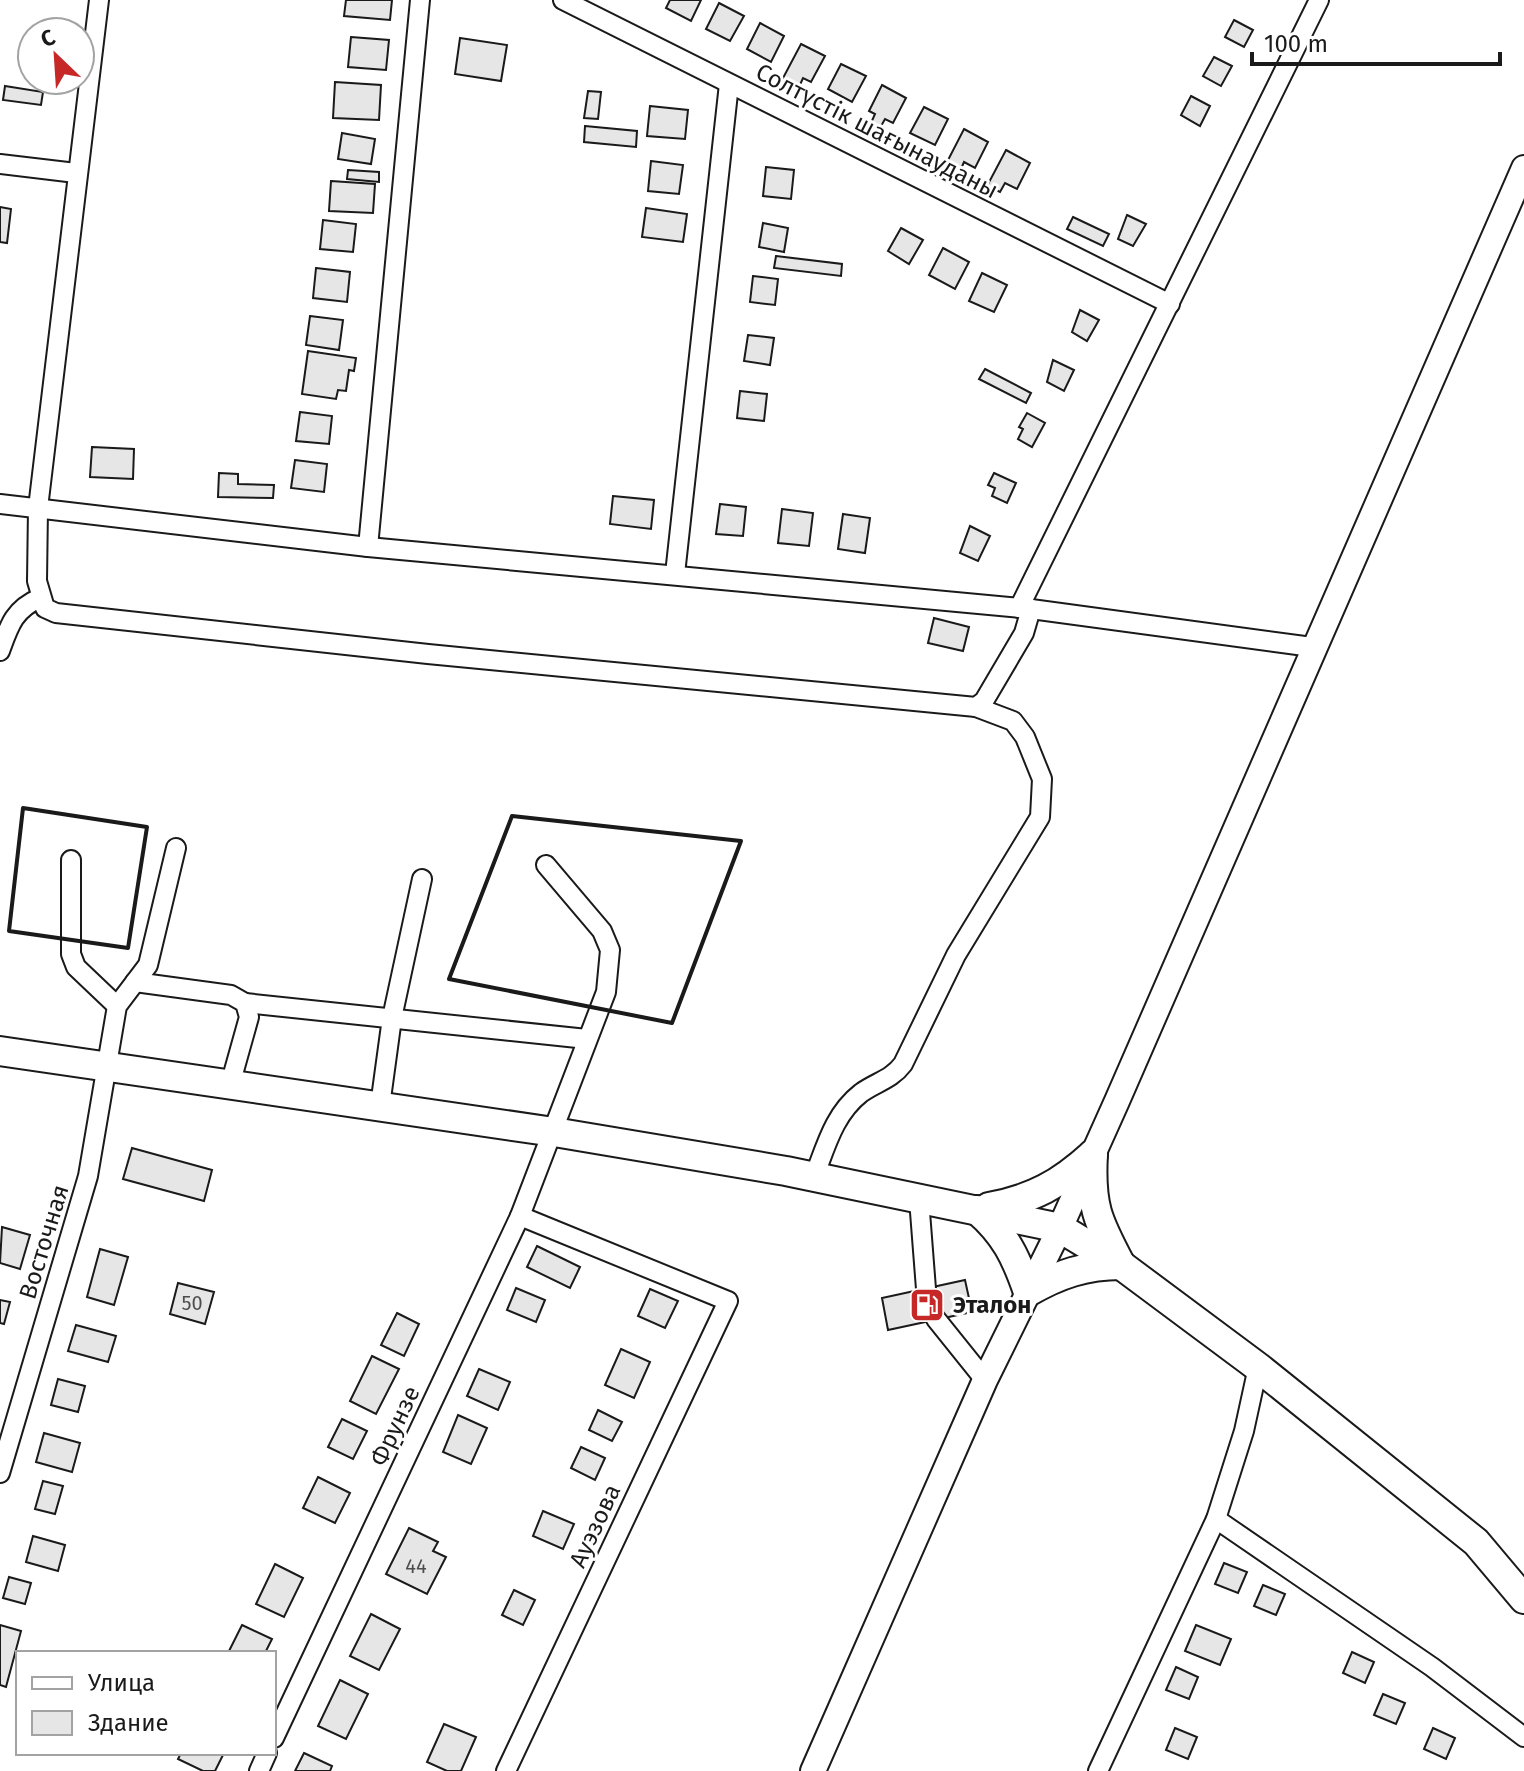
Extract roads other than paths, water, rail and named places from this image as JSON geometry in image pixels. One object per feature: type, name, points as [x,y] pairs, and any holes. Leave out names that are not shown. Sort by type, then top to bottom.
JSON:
[{"type":"highway","points":[[0,1051],[554,1132],[814,1177],[1060,1228],[1121,1265],[1258,1367],[1476,1542],[1524,1599]]},
{"type":"highway","points":[[977,1210],[1022,1201],[1046,1191],[1093,1154]]},
{"type":"highway","points":[[1093,1154],[1091,1195],[1099,1222],[1121,1265]]},
{"type":"highway","points":[[977,1210],[1000,1229],[1013,1250],[1028,1292],[1068,1272],[1092,1265],[1121,1265]]},
{"type":"main road","points":[[813,1771],[985,1380],[1093,1154],[1312,647],[1524,168]]},
{"type":"street","points":[[99,0],[38,508],[40,598],[45,608],[56,613],[428,654],[976,707],[1013,721],[1025,737],[1042,779],[1040,817],[956,955],[903,1064],[892,1078],[863,1092],[840,1112],[814,1177]]},
{"type":"street","points":[[368,547],[420,0]]},
{"type":"street","name":"Солтүстік шағынауданы","points":[[570,2],[1170,304]]},
{"type":"street","points":[[976,707],[984,701],[1024,633],[1025,608],[1312,2]]},
{"type":"street","points":[[675,574],[729,84]]},
{"type":"street","points":[[0,164],[76,173]]},
{"type":"street","points":[[0,504],[368,547],[1025,608],[1312,647]]},
{"type":"street","points":[[0,651],[13,617],[25,604],[40,598]]},
{"type":"street","points":[[71,860],[71,954],[76,967],[117,1006],[148,965],[176,848]]},
{"type":"street","name":"Фрунзе","points":[[276,1734],[520,1216],[606,992],[610,950],[602,931],[546,865]]},
{"type":"street","points":[[380,1106],[392,1018],[422,879]]},
{"type":"street","points":[[135,982],[231,995],[245,1003],[587,1039]]},
{"type":"street","points":[[230,1085],[249,1017],[245,1003]]},
{"type":"street","name":"Восточная","points":[[0,1473],[88,1176],[117,1006]]},
{"type":"street","points":[[919,1199],[926,1289]]},
{"type":"street","name":"Ауэзова","points":[[506,1771],[728,1301],[520,1216]]},
{"type":"street","points":[[936,1319],[985,1380]]},
{"type":"street","points":[[1098,1771],[1216,1519],[1244,1431],[1258,1367]]},
{"type":"street","points":[[1216,1519],[1432,1667],[1524,1737]]},
{"type":"tunnel","points":[[926,1289],[936,1319]]},
{"type":"place","name":"Эталон","points":[[927,1305]]}]
